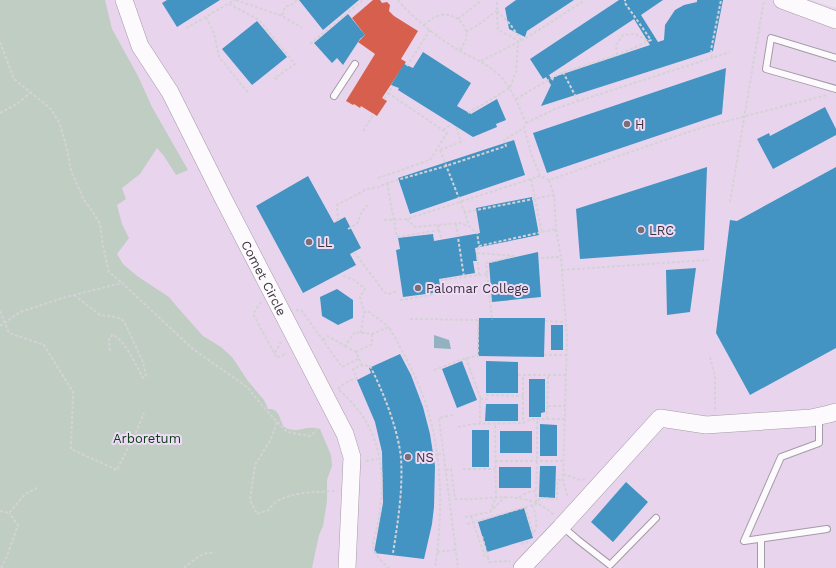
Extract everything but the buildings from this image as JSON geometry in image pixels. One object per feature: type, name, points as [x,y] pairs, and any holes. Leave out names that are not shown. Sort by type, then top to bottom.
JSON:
[{"type":"street","name":"Comet Circle","points":[[124,0],[140,46],[170,92],[222,198],[345,434],[352,457],[347,568]]},
{"type":"street","points":[[782,0],[836,20]]},
{"type":"street","points":[[517,566],[660,418],[706,424],[820,416],[836,412]]},
{"type":"lane","points":[[836,58],[772,38],[766,69],[836,89]]},
{"type":"lane","points":[[334,96],[355,64]]},
{"type":"lane","points":[[820,416],[819,443],[782,457],[744,541],[826,529]]},
{"type":"lane","points":[[560,523],[609,566],[656,518]]},
{"type":"lane","points":[[760,568],[761,539]]},
{"type":"path","points":[[186,28],[236,0],[282,16],[302,28]]},
{"type":"path","points":[[282,16],[285,7],[291,5],[297,0]]},
{"type":"path","points":[[310,44],[363,0]]},
{"type":"path","points":[[398,0],[403,7],[424,25],[460,51],[481,61],[498,74],[510,88],[526,123]]},
{"type":"path","points":[[458,19],[482,0]]},
{"type":"path","points":[[468,113],[510,88],[516,72],[519,44],[514,38],[498,30],[497,0]]},
{"type":"path","points":[[481,61],[528,37],[585,0]]},
{"type":"path","points":[[516,99],[563,72],[617,55],[651,40],[625,3],[626,0]]},
{"type":"path","points":[[712,58],[710,50],[721,0]]},
{"type":"path","points":[[730,202],[764,0]]},
{"type":"path","points":[[229,4],[260,20],[295,64],[276,78],[278,80]]},
{"type":"path","points":[[466,32],[497,11]]},
{"type":"path","points":[[497,11],[510,24],[522,40]]},
{"type":"path","points":[[424,25],[433,18],[441,15],[458,19],[463,24],[466,32],[466,39],[460,51]]},
{"type":"path","points":[[206,17],[214,32],[219,57],[249,94]]},
{"type":"path","points":[[406,66],[430,29]]},
{"type":"path","points":[[617,55],[616,45],[623,35],[635,34],[648,42]]},
{"type":"path","points":[[0,42],[14,79],[32,92],[51,109],[60,124],[72,170],[84,200],[100,224],[109,272],[156,313],[193,350],[247,387],[287,432],[310,436],[317,430]]},
{"type":"path","points":[[338,221],[337,205],[368,189],[380,187],[387,183],[446,166],[506,146],[504,140],[524,128],[526,123],[557,108],[730,52]]},
{"type":"path","points":[[563,72],[578,101]]},
{"type":"path","points":[[384,99],[393,86]]},
{"type":"path","points":[[0,113],[18,103],[32,92]]},
{"type":"path","points":[[378,178],[430,160],[447,133],[388,93]]},
{"type":"path","points":[[384,220],[407,219],[540,176],[549,180],[700,128],[830,94]]},
{"type":"path","points":[[363,131],[374,114]]},
{"type":"path","points":[[443,130],[452,124]]},
{"type":"path","points":[[435,153],[461,142],[456,126]]},
{"type":"path","points":[[524,128],[531,153],[540,176]]},
{"type":"path","points":[[440,150],[469,226],[473,231],[477,232],[479,246],[477,252],[479,275]]},
{"type":"path","points":[[530,179],[542,233]]},
{"type":"path","points":[[549,180],[554,195],[556,229],[562,270],[567,355],[563,480],[569,499]]},
{"type":"path","points":[[387,183],[397,237],[439,230]]},
{"type":"path","points":[[464,211],[466,212],[554,195]]},
{"type":"path","points":[[348,229],[357,224],[362,211],[366,208],[367,204]]},
{"type":"path","points":[[407,219],[415,227],[456,224],[469,226]]},
{"type":"path","points":[[456,224],[464,277]]},
{"type":"path","points":[[438,225],[441,238]]},
{"type":"path","points":[[479,246],[556,229]]},
{"type":"path","points":[[354,252],[385,293],[389,294],[396,291]]},
{"type":"path","points":[[477,252],[515,256],[486,263],[492,320]]},
{"type":"path","points":[[541,258],[561,257]]},
{"type":"path","points":[[562,270],[708,260]]},
{"type":"path","points":[[400,300],[444,293],[442,280],[487,274]]},
{"type":"path","points":[[343,276],[354,280],[365,289],[360,297],[364,312],[361,333]]},
{"type":"path","points":[[0,326],[20,312],[74,295],[122,283]]},
{"type":"path","points":[[74,295],[100,315],[117,317],[124,321],[143,362],[146,376],[142,378],[127,348],[122,341],[113,334],[109,339],[110,352]]},
{"type":"path","points":[[262,301],[253,314],[277,358],[289,352]]},
{"type":"path","points":[[295,310],[302,311],[342,367],[360,358]]},
{"type":"path","points":[[0,312],[9,333],[44,345],[73,392],[71,449],[117,470],[144,413]]},
{"type":"path","points":[[364,312],[369,312],[389,327],[410,365],[426,404],[434,432],[438,454],[440,489],[439,535],[435,568]]},
{"type":"path","points":[[410,320],[478,320],[478,356],[466,358],[434,370]]},
{"type":"path","points":[[545,321],[565,322]]},
{"type":"path","points":[[345,346],[355,332],[372,334],[389,327]]},
{"type":"path","points":[[356,352],[372,344],[372,334]]},
{"type":"path","points":[[323,340],[328,336],[356,352],[362,365]]},
{"type":"path","points":[[275,354],[282,341]]},
{"type":"path","points":[[544,355],[567,355]]},
{"type":"path","points":[[710,357],[715,377],[716,415]]},
{"type":"path","points":[[466,358],[480,399],[480,424]]},
{"type":"path","points":[[338,389],[345,383],[356,378],[353,369],[362,365],[370,366],[377,380],[396,433],[400,457],[401,486],[399,516],[393,552]]},
{"type":"path","points":[[518,376],[566,375]]},
{"type":"path","points":[[523,376],[523,423]]},
{"type":"path","points":[[548,376],[548,419]]},
{"type":"path","points":[[335,387],[349,399],[365,418],[372,432],[376,445],[380,459],[381,489],[379,518],[373,545],[379,557],[389,568]]},
{"type":"path","points":[[480,399],[487,399],[487,395],[523,396]]},
{"type":"path","points":[[548,406],[565,406]]},
{"type":"path","points":[[453,415],[439,418],[458,568]]},
{"type":"path","points":[[458,427],[480,424],[523,423],[531,419],[565,419]]},
{"type":"path","points":[[536,504],[537,419]]},
{"type":"path","points":[[277,422],[271,439],[255,465],[250,500],[257,514],[269,510],[272,505],[288,496],[303,493],[344,490]]},
{"type":"path","points":[[490,512],[496,497],[495,424]]},
{"type":"path","points":[[433,455],[444,454]]},
{"type":"path","points":[[365,462],[376,459]]},
{"type":"path","points":[[495,461],[563,461]]},
{"type":"path","points":[[463,469],[495,468]]},
{"type":"path","points":[[446,470],[451,469],[455,498],[519,497],[552,513],[560,523]]},
{"type":"path","points":[[563,474],[580,480],[586,479]]},
{"type":"path","points":[[467,524],[536,504],[540,498],[557,499],[558,480],[563,480]]},
{"type":"path","points":[[8,513],[25,494],[37,488]]},
{"type":"path","points":[[519,497],[528,492],[536,491]]},
{"type":"path","points":[[465,517],[490,512],[506,497]]},
{"type":"path","points":[[532,505],[537,522],[536,529],[533,534]]},
{"type":"path","points":[[521,544],[534,540],[525,507]]},
{"type":"path","points":[[0,511],[8,513],[18,525],[1,568]]},
{"type":"path","points":[[471,516],[485,558],[488,557]]},
{"type":"path","points":[[482,536],[489,562],[509,561],[517,566]]},
{"type":"path","points":[[437,552],[455,550]]},
{"type":"path","points":[[184,568],[199,555],[207,552],[215,553]]},
{"type":"shaded area","name":"Palomar College","points":[[0,0],[811,0],[836,8],[836,568],[0,568]]},
{"type":"green space","name":"Arboretum","points":[[0,0],[105,0],[112,29],[138,76],[152,107],[188,170],[176,175],[157,148],[140,174],[122,188],[126,199],[117,205],[122,224],[129,238],[117,254],[123,264],[137,276],[169,297],[203,336],[221,347],[232,357],[248,381],[264,400],[268,409],[275,410],[277,412],[284,427],[293,430],[310,428],[320,429],[331,455],[332,466],[327,480],[327,501],[323,526],[319,535],[312,568],[0,568]]},
{"type":"water","points":[[434,335],[449,340],[451,349],[434,348]]},
{"type":"place","name":"H","points":[[627,124]]},
{"type":"place","name":"LRC","points":[[641,230]]},
{"type":"place","name":"LL","points":[[309,242]]},
{"type":"place","name":"Palomar College","points":[[418,288]]},
{"type":"place","name":"NS","points":[[408,457]]}]
